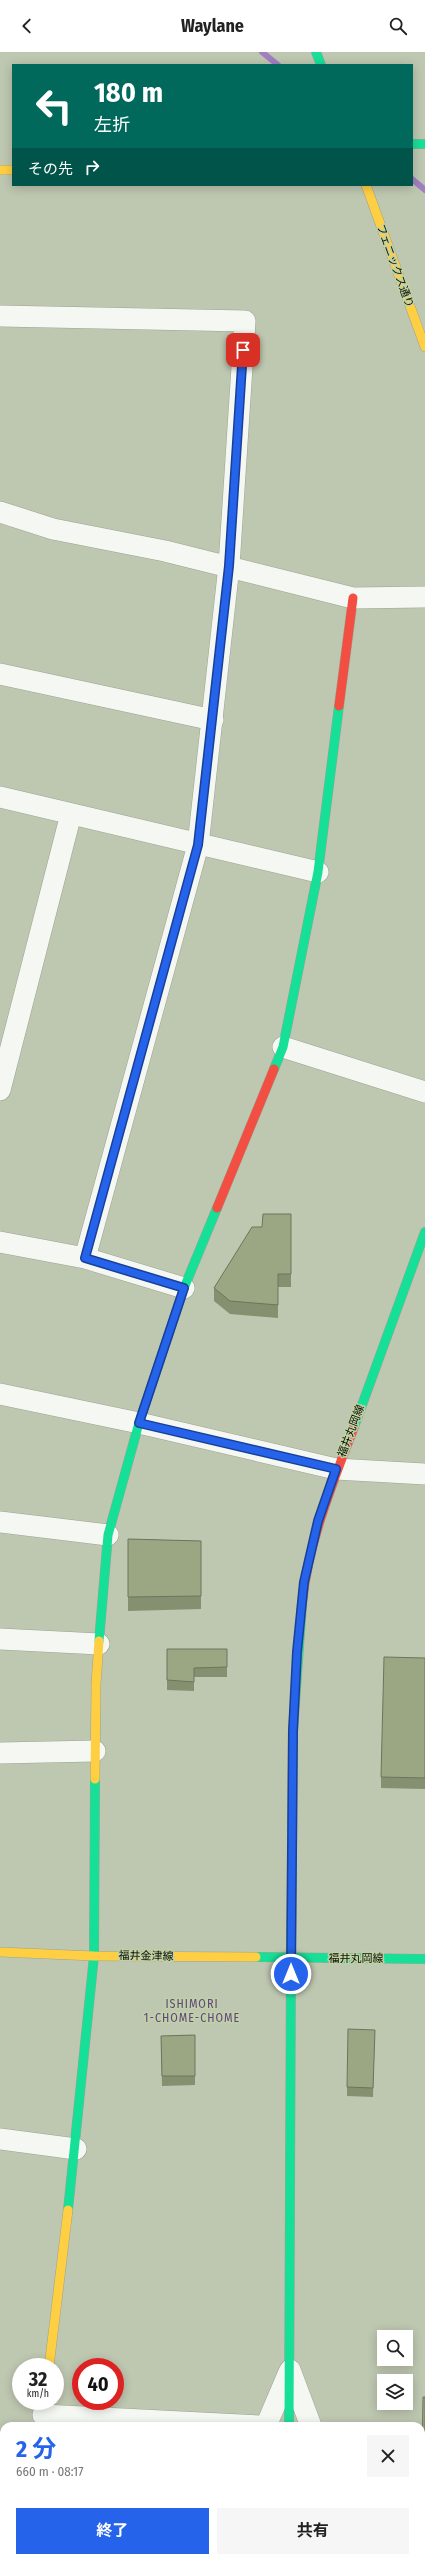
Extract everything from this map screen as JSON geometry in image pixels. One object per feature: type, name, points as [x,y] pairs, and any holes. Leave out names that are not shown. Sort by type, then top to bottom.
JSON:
[{"type":"street","points":[[316,52],[321,64]]},
{"type":"street","points":[[413,144],[425,144]]},
{"type":"street","points":[[0,170],[12,170]]},
{"type":"street","name":"フェニックス通り","points":[[366,186],[425,347]]},
{"type":"street","points":[[0,316],[245,321],[229,566],[198,845],[85,1258]]},
{"type":"street","points":[[0,512],[53,529],[166,551],[353,598],[425,597]]},
{"type":"street","points":[[50,2358],[76,2149],[94,1956],[95,1751],[99,1644],[108,1535],[139,1423],[184,1288],[283,1047],[318,872],[353,598]]},
{"type":"street","points":[[0,674],[213,720]]},
{"type":"street","points":[[0,797],[198,845],[318,872]]},
{"type":"street","points":[[0,1090],[71,814]]},
{"type":"street","points":[[283,1047],[425,1092]]},
{"type":"street","name":"福井丸岡線","points":[[425,1232],[398,1310],[336,1469],[318,1521],[304,1582],[297,1652],[293,1731],[291,1958],[425,1959]]},
{"type":"street","points":[[0,1242],[85,1258],[184,1288]]},
{"type":"street","points":[[0,1394],[139,1423],[336,1469],[425,1474]]},
{"type":"street","points":[[0,1522],[108,1535]]},
{"type":"street","points":[[0,1639],[99,1644]]},
{"type":"street","points":[[0,1753],[95,1751]]},
{"type":"street","name":"福井金津線","points":[[0,1952],[94,1956],[291,1958]]},
{"type":"street","points":[[289,2422],[291,1958]]},
{"type":"street","points":[[0,2140],[76,2149]]},
{"type":"street","points":[[268,2422],[290,2370]]},
{"type":"street","points":[[290,2370],[310,2422]]},
{"type":"street","points":[[43,2414],[186,2422]]},
{"type":"building","points":[[263,1214],[291,1214],[291,1274],[278,1274],[278,1305],[230,1301],[214,1288],[252,1227],[262,1227]]},
{"type":"building","points":[[128,1539],[201,1541],[201,1596],[128,1597]]},
{"type":"building","points":[[167,1649],[227,1649],[227,1667],[194,1668],[194,1682],[167,1680]]},
{"type":"building","points":[[384,1657],[425,1658],[425,1778],[381,1777]]},
{"type":"building","points":[[348,2029],[375,2030],[373,2088],[347,2087]]},
{"type":"building","points":[[195,2035],[195,2076],[162,2076],[161,2036]]},
{"type":"building","points":[[423,2397],[425,2397],[425,2422],[423,2422]]},
{"type":"waterway","points":[[262,52],[277,64]]},
{"type":"waterway","points":[[413,180],[425,190]]},
{"type":"traffic: fast","points":[[316,52],[321,64]]},
{"type":"traffic: fast","points":[[413,144],[425,144]]},
{"type":"traffic: fast","points":[[274,1069],[283,1047],[318,872],[339,706]]},
{"type":"traffic: fast","points":[[99,1641],[108,1535],[139,1423],[184,1288],[217,1208]]},
{"type":"traffic: fast","points":[[354,1427],[425,1232]]},
{"type":"traffic: fast","points":[[291,1958],[293,1731],[302,1604]]},
{"type":"traffic: fast","points":[[68,2210],[94,1956],[95,1779]]},
{"type":"traffic: fast","points":[[256,1957],[425,1959]]},
{"type":"traffic: fast","points":[[289,2422],[291,1958]]},
{"type":"traffic: slow","points":[[0,170],[12,170]]},
{"type":"traffic: slow","points":[[366,186],[425,347]]},
{"type":"traffic: slow","points":[[95,1779],[96,1684],[99,1641]]},
{"type":"traffic: slow","points":[[0,1952],[94,1956],[256,1957]]},
{"type":"traffic: slow","points":[[50,2358],[68,2210]]},
{"type":"traffic: jam","points":[[339,706],[353,598]]},
{"type":"traffic: jam","points":[[217,1208],[274,1069]]},
{"type":"traffic: jam","points":[[302,1604],[305,1581],[315,1536],[329,1492],[354,1427]]},
{"type":"district","name":"ISHIMORI 1-CHOME-CHOME","points":[[192,2011]]},
{"type":"route","points":[[243,350],[236,480],[229,566],[198,845],[85,1258],[184,1288],[139,1423],[336,1469],[318,1521],[304,1582],[297,1652],[293,1731],[291,1974]]}]
